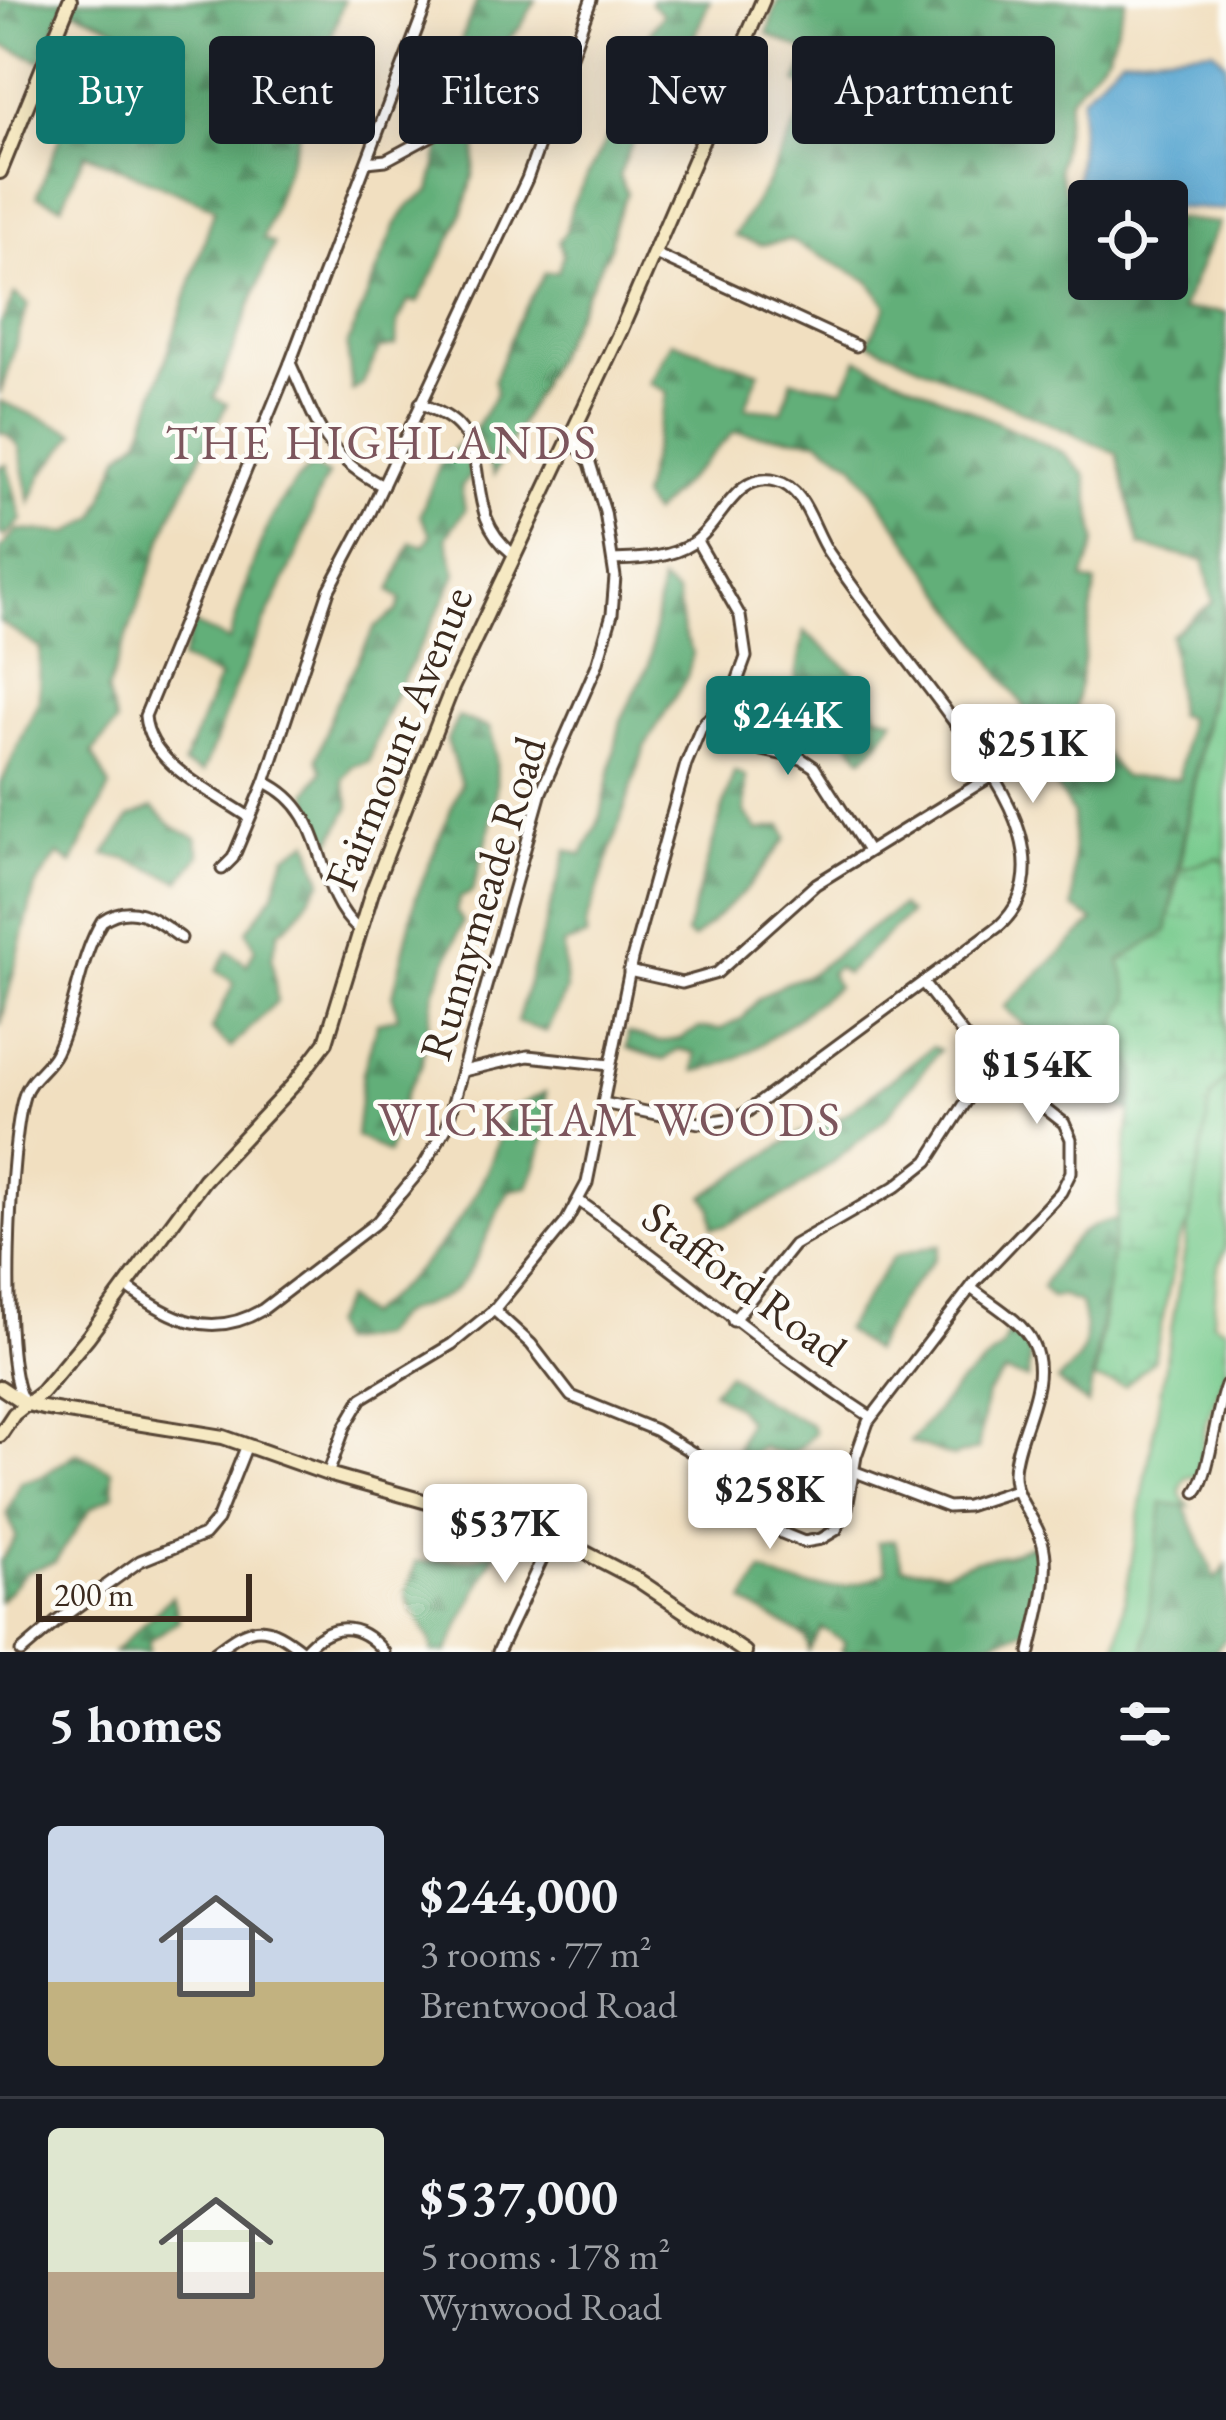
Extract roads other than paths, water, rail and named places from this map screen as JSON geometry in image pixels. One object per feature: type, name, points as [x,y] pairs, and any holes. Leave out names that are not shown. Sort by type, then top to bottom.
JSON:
[{"type":"main road","points":[[0,172],[70,0]]},
{"type":"main road","name":"Fairmount Avenue","points":[[0,1435],[25,1403],[42,1392],[128,1286],[204,1180],[294,1084],[326,1042],[359,930],[452,688],[655,254],[763,0]]},
{"type":"main road","points":[[0,1387],[25,1403],[199,1432],[247,1445],[551,1540],[638,1580],[746,1652]]},
{"type":"street","points":[[249,817],[173,766],[147,733],[145,716],[290,363],[428,0]]},
{"type":"street","points":[[578,36],[591,0]]},
{"type":"street","points":[[367,162],[386,160],[416,144]]},
{"type":"street","points":[[222,869],[230,864],[265,782],[329,590],[383,486],[540,144]]},
{"type":"street","points":[[655,254],[856,346]]},
{"type":"street","points":[[290,363],[331,448],[354,470],[383,486]]},
{"type":"street","points":[[420,403],[452,419],[465,434],[486,519],[499,542],[512,553]]},
{"type":"street","name":"Runnymeade Road","points":[[128,1286],[155,1308],[188,1323],[230,1323],[262,1310],[365,1232],[401,1197],[446,1128],[541,792],[609,627],[613,560],[604,512],[590,463],[570,436]]},
{"type":"street","points":[[602,1103],[699,1123],[740,1117],[1008,918],[1025,887],[1019,831],[993,775],[828,552],[790,488],[775,480],[750,483],[697,541],[655,558],[613,560]]},
{"type":"street","points":[[328,1474],[345,1426],[362,1398],[452,1344],[494,1310],[579,1201],[629,971],[686,764],[706,721],[740,678],[746,639],[735,604],[697,541]]},
{"type":"street","points":[[706,721],[741,745],[814,766],[868,851]]},
{"type":"street","points":[[629,971],[682,983],[717,973],[788,906],[993,775]]},
{"type":"street","points":[[265,782],[300,805],[339,907],[359,930]]},
{"type":"street","points":[[25,1403],[14,1386],[8,1302],[10,1169],[24,1094],[56,1053],[102,921],[116,912],[134,911],[181,938]]},
{"type":"street","points":[[494,1310],[531,1344],[571,1396],[655,1430],[730,1475],[790,1538],[813,1541],[836,1530],[848,1508],[859,1444],[871,1417],[971,1288],[1061,1192],[1073,1160],[1071,1139],[1058,1117],[989,1066],[922,983]]},
{"type":"street","points":[[463,1071],[527,1056],[610,1065]]},
{"type":"street","points":[[733,1321],[794,1245],[918,1171],[942,1144],[989,1066]]},
{"type":"street","name":"Stafford Road","points":[[579,1201],[662,1259],[733,1321],[871,1417]]},
{"type":"street","points":[[971,1288],[1023,1329],[1037,1356],[1028,1420],[1016,1460],[1016,1490],[1039,1533],[1045,1560],[1030,1652]]},
{"type":"street","points":[[1196,1492],[1205,1481],[1213,1424],[1226,1384]]},
{"type":"street","points":[[21,1652],[140,1561],[204,1535],[217,1520],[247,1445]]},
{"type":"street","points":[[853,1471],[948,1507],[967,1506],[1016,1490]]},
{"type":"street","points":[[498,1652],[551,1540]]},
{"type":"street","points":[[215,1652],[241,1633],[259,1627],[303,1652],[321,1634],[340,1627],[363,1631],[384,1652]]},
{"type":"water","points":[[1213,49],[1226,63],[1226,210],[1188,208],[1188,180],[1077,180],[1082,97],[1121,57]]},
{"type":"district","name":"THE HIGHLANDS","points":[[382,442]]},
{"type":"district","name":"WICKHAM WOODS","points":[[610,1119]]}]
